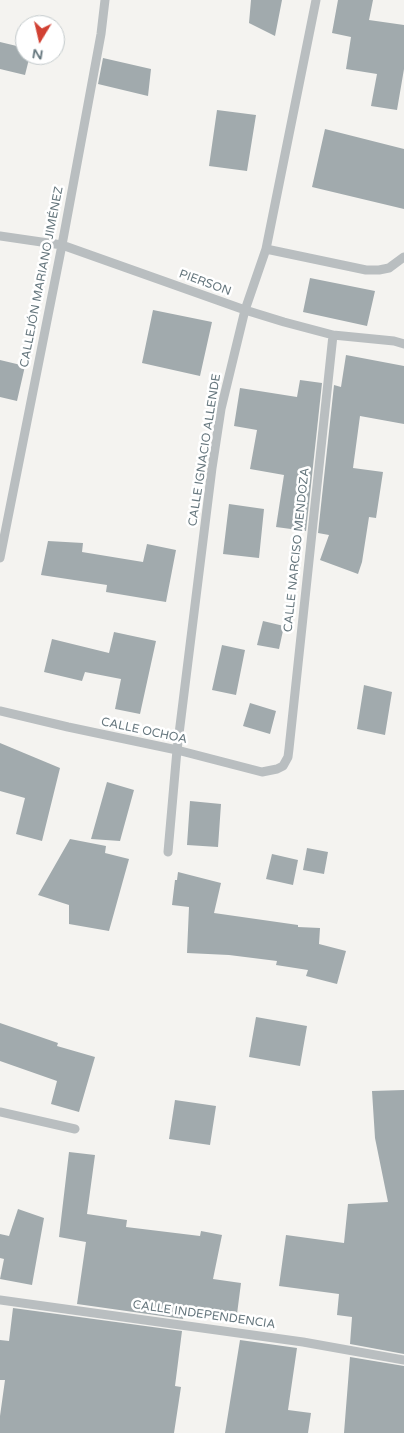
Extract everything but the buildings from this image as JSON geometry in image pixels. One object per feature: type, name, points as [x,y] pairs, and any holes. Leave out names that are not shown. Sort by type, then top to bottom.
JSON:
[{"type":"street","name":"CALLEJÓN MARIANO JIMÉNEZ","points":[[0,558],[62,244],[101,34],[105,0]]},
{"type":"street","name":"CALLE IGNACIO ALLENDE","points":[[168,852],[177,750],[221,409],[245,310],[266,249],[316,0]]},
{"type":"street","name":"PIERSON","points":[[0,236],[62,244],[245,310],[333,335],[394,341],[404,344]]},
{"type":"street","points":[[266,249],[366,270],[389,268],[404,257]]},
{"type":"street","name":"CALLE NARCISO MENDOZA","points":[[282,766],[288,757],[289,749],[333,335]]},
{"type":"street","name":"CALLE OCHOA","points":[[0,711],[177,750],[262,772],[282,766]]},
{"type":"street","points":[[0,1112],[75,1129]]},
{"type":"street","name":"CALLE INDEPENDENCIA","points":[[0,1300],[303,1342],[404,1360]]}]
